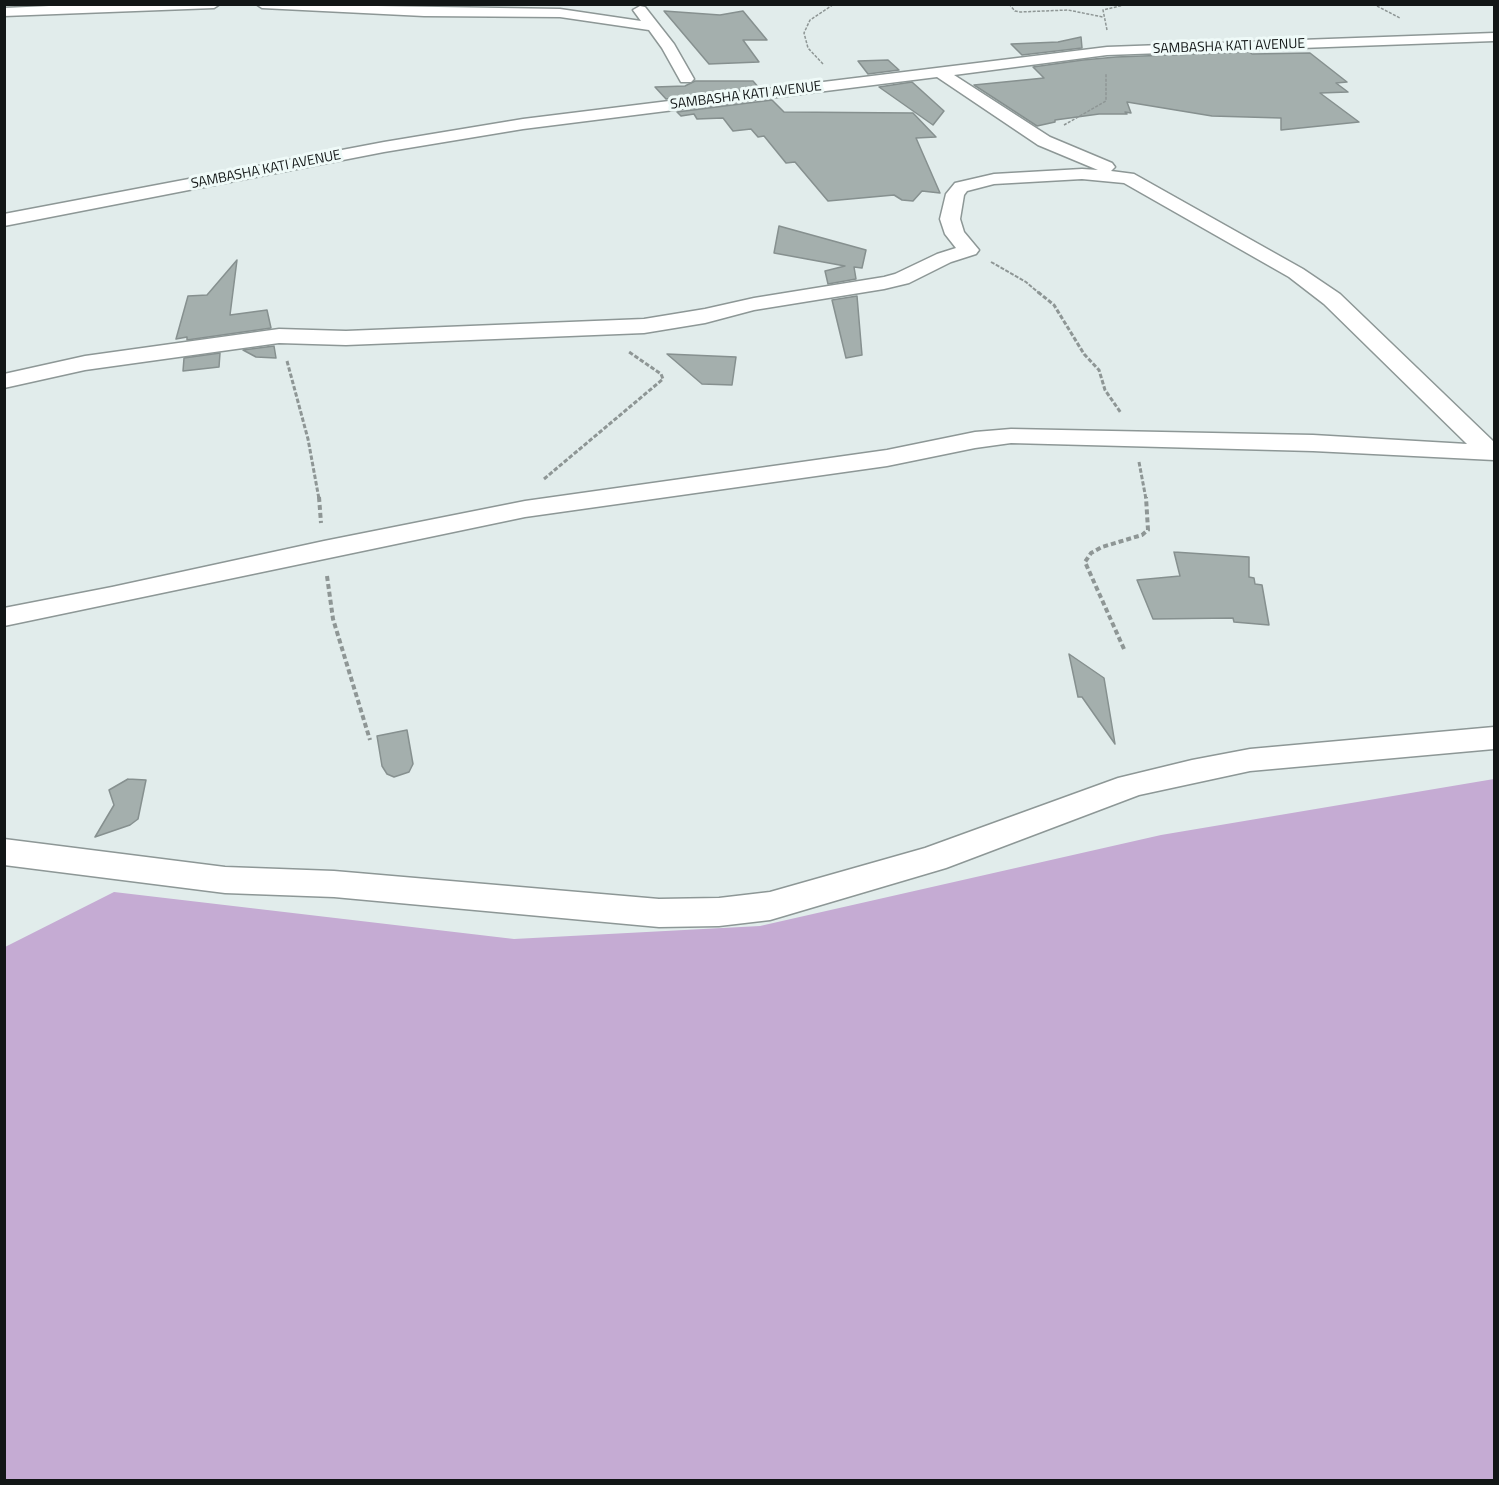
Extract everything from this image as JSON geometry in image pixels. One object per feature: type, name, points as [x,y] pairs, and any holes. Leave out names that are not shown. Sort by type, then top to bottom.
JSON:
[{"type":"street","points":[[4,12],[214,4]]},
{"type":"street","points":[[262,4],[364,6],[447,13],[560,13],[654,27]]},
{"type":"street","points":[[635,4],[669,47],[686,79]]},
{"type":"street","name":"SAMBASHA KATI AVENUE","points":[[4,220],[384,147],[491,129],[1107,51],[1494,37]]},
{"type":"street","points":[[939,72],[1044,141],[1128,178],[1296,273],[1332,299],[1493,453]]},
{"type":"street","points":[[4,381],[85,363],[279,336],[346,338],[466,331],[596,329],[678,321],[754,304],[902,279],[944,258],[969,250],[955,234],[950,219],[955,194],[961,187],[975,182],[1059,175],[1104,175],[1128,178]]},
{"type":"street","points":[[4,617],[525,509],[887,458],[975,440],[1011,436],[1313,442],[1493,453]]},
{"type":"street","points":[[4,852],[225,880],[334,884],[659,913],[719,912],[770,906],[933,859],[1130,786],[1192,771],[1250,760],[1494,738]]},
{"type":"path","points":[[834,4],[810,20],[804,33],[804,40],[808,48],[842,84]]},
{"type":"path","points":[[1009,4],[1015,11],[1020,12],[1068,10],[1103,17]]},
{"type":"path","points":[[1044,141],[1063,126],[1106,101],[1108,32],[1103,10],[1128,4]]},
{"type":"path","points":[[969,250],[1026,282],[1054,305],[1084,354],[1099,370],[1105,390],[1116,404],[1133,438],[1144,479],[1148,530],[1142,535],[1090,553],[1085,562],[1124,649]]},
{"type":"path","points":[[525,509],[532,493],[543,480],[663,379],[661,374],[596,329]]},
{"type":"path","points":[[279,336],[314,468],[333,619],[370,740]]},
{"type":"shaded area","points":[[1494,779],[1494,1480],[5,1480],[5,947],[114,892],[514,939],[760,926],[1161,835]]},
{"type":"building","points":[[664,11],[720,15],[743,11],[767,40],[743,40],[759,62],[709,64]]},
{"type":"building","points":[[1081,37],[1082,48],[1022,55],[1011,44],[1058,42]]},
{"type":"building","points":[[1249,52],[1252,54],[1310,53],[1347,82],[1336,83],[1348,92],[1320,93],[1359,122],[1281,130],[1281,118],[1212,116],[1127,102],[1131,113],[1099,114],[1055,120],[1055,122],[1037,126],[974,85],[1044,78],[1033,67],[1083,60]]},
{"type":"building","points":[[888,60],[899,70],[868,74],[858,61]]},
{"type":"building","points":[[695,81],[753,81],[759,88],[666,99],[655,87],[685,86]]},
{"type":"building","points":[[912,82],[944,111],[933,125],[879,87]]},
{"type":"building","points":[[772,100],[784,112],[913,113],[936,137],[916,138],[940,193],[922,191],[913,201],[902,200],[894,195],[828,201],[795,162],[786,163],[764,136],[758,137],[751,129],[733,131],[723,118],[697,119],[694,114],[681,116],[677,112]]},
{"type":"building","points":[[779,226],[866,250],[862,268],[854,267],[856,279],[828,284],[825,271],[845,266],[774,253]]},
{"type":"building","points":[[237,260],[230,315],[267,310],[271,328],[187,340],[187,337],[176,339],[188,296],[207,295]]},
{"type":"building","points":[[857,296],[862,355],[846,358],[832,300]]},
{"type":"building","points":[[274,346],[276,358],[256,357],[243,350]]},
{"type":"building","points":[[220,353],[219,367],[183,371],[184,358]]},
{"type":"building","points":[[667,354],[736,357],[732,385],[702,384]]},
{"type":"building","points":[[1174,552],[1249,557],[1249,577],[1254,578],[1255,584],[1262,585],[1269,625],[1234,622],[1233,618],[1153,619],[1137,580],[1180,576]]},
{"type":"building","points":[[1069,654],[1104,678],[1115,744],[1082,697],[1078,697]]},
{"type":"building","points":[[407,730],[413,764],[409,772],[394,777],[387,774],[382,766],[377,736]]},
{"type":"building","points":[[128,779],[146,780],[138,819],[130,825],[95,837],[114,805],[109,790]]}]
